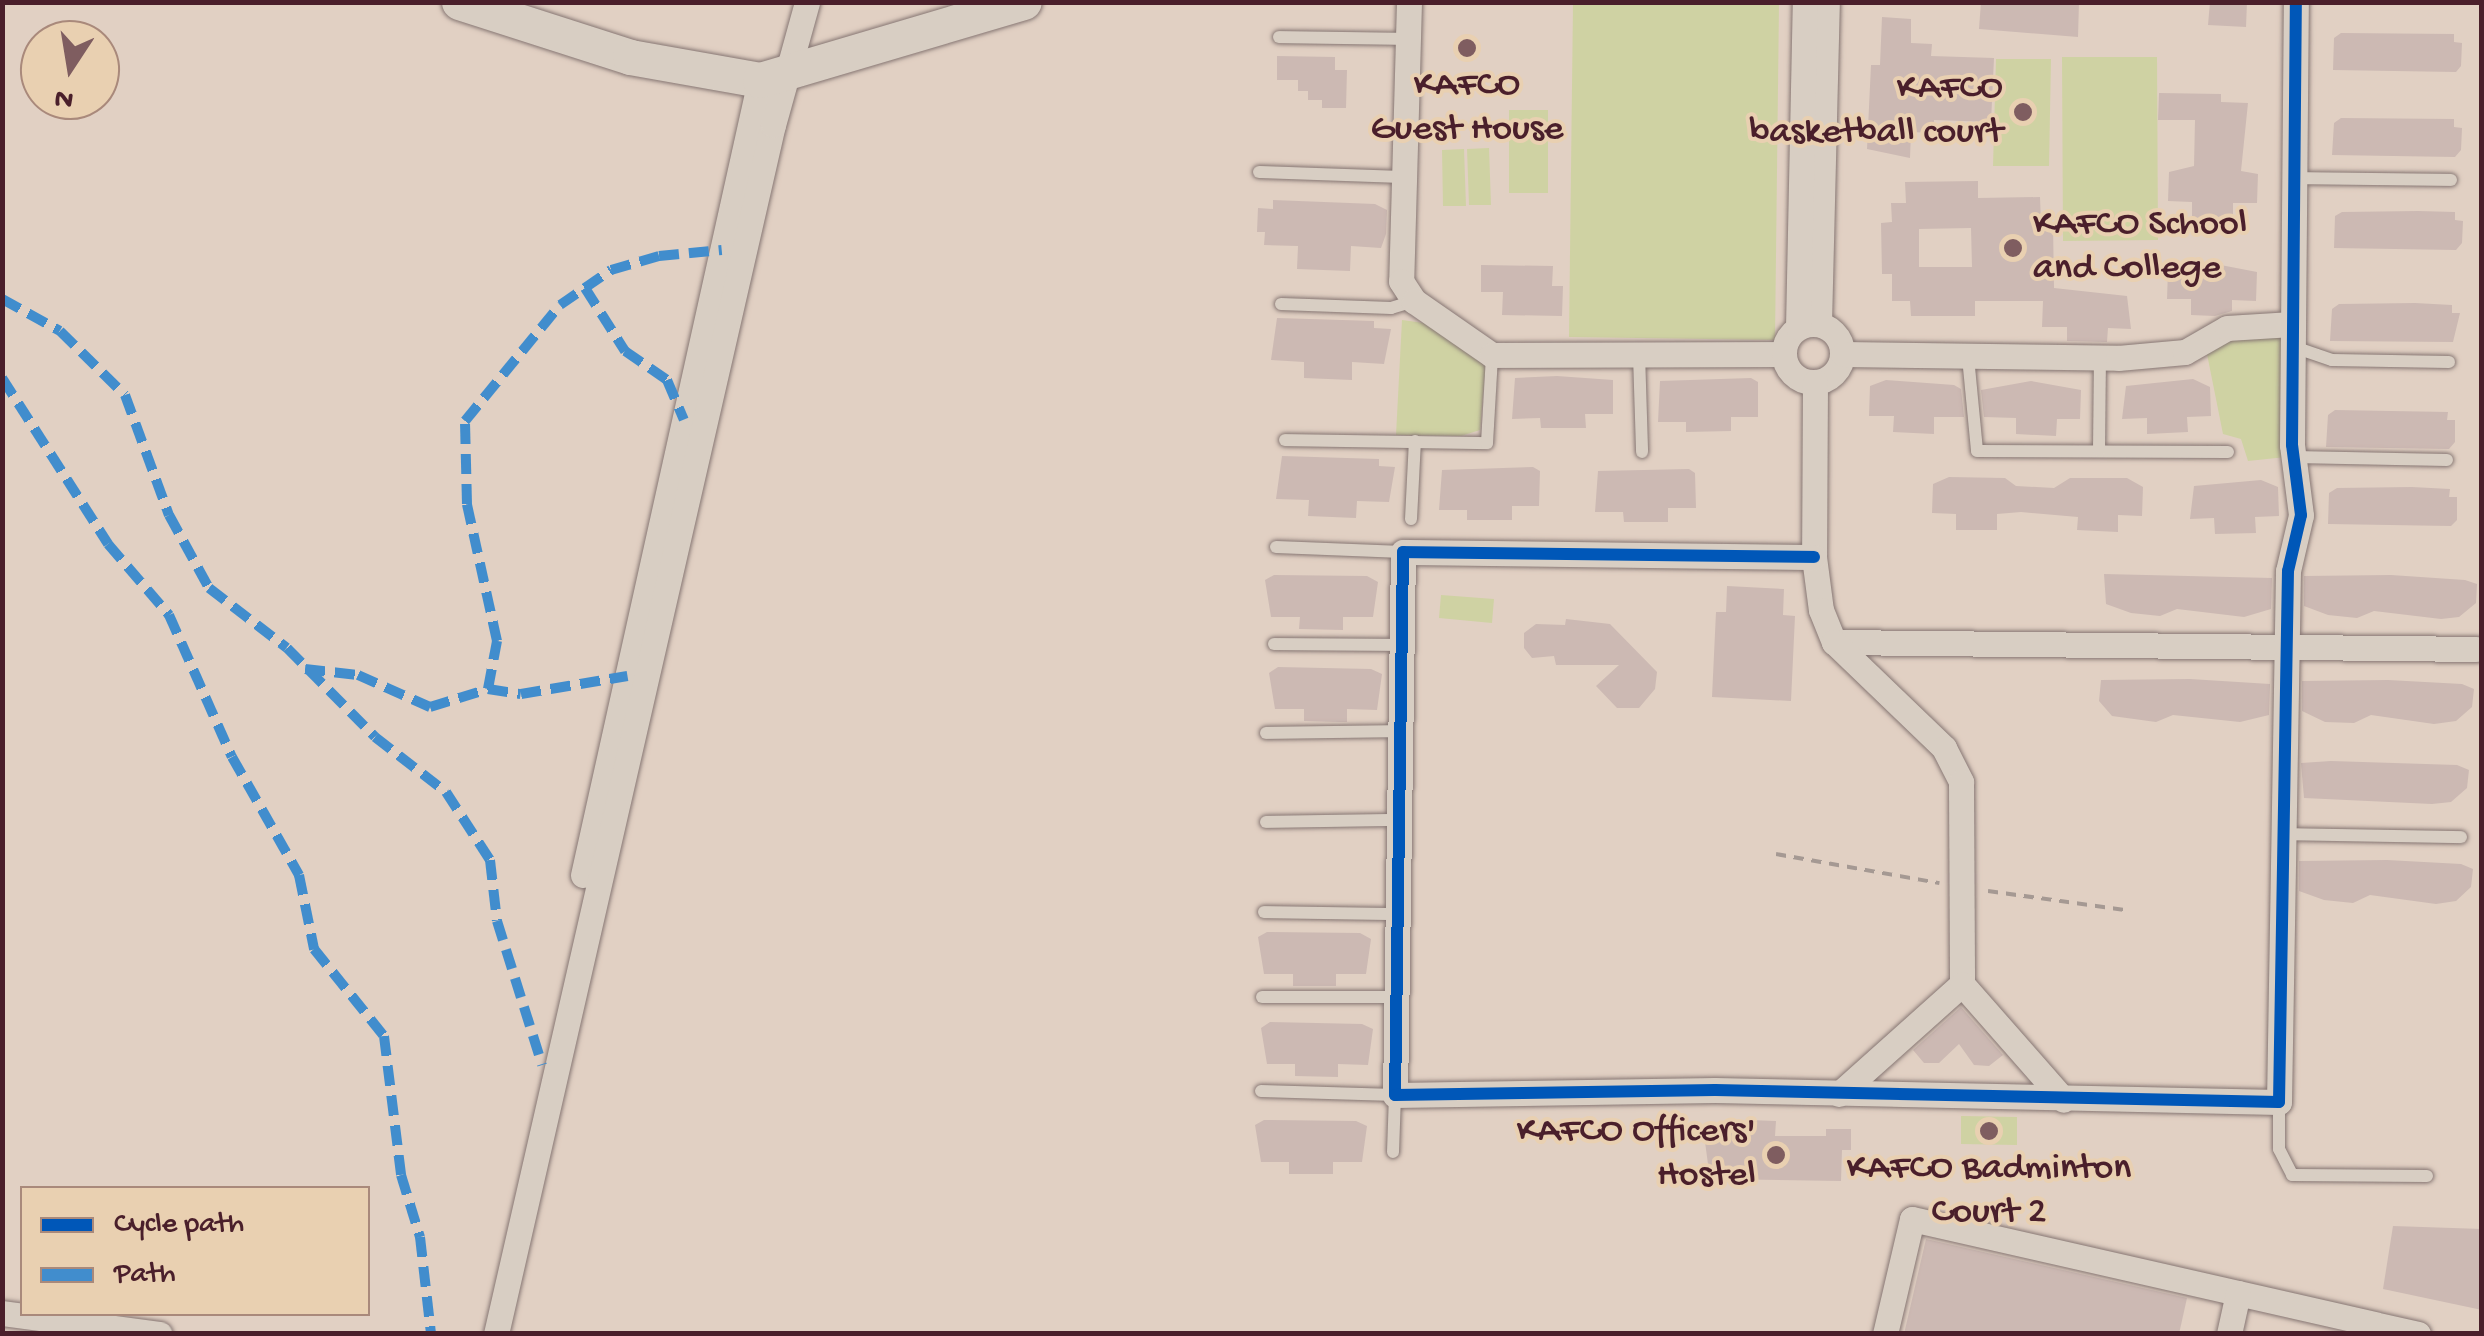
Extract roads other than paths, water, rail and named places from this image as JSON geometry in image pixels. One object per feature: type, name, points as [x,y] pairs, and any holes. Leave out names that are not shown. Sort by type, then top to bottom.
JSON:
[{"type":"main road","points":[[459,2],[630,57],[772,76],[1024,2]]},
{"type":"street","points":[[480,1334],[772,76],[807,2]]},
{"type":"street","points":[[1410,2],[1401,281],[1414,301],[1492,355],[1783,354],[1808,326],[1827,2]]},
{"type":"street","points":[[1805,2],[1808,326]]},
{"type":"street","points":[[1814,557],[1403,552],[1395,1095],[1839,1094],[2279,1102],[2288,571],[2300,516],[2294,457],[2292,335],[2296,2]]},
{"type":"street","points":[[496,1334],[772,76]]},
{"type":"street","points":[[1783,354],[1789,372],[1815,382],[1834,374],[1843,354],[1836,335],[1808,326]]},
{"type":"street","points":[[1843,354],[2100,358],[2185,352],[2227,328],[2292,335]]},
{"type":"street","points":[[1815,382],[1814,557],[1821,610],[1834,642],[1957,764],[1962,984],[2064,1100]]},
{"type":"street","points":[[1834,642],[2476,649]]},
{"type":"street","points":[[1839,1094],[1962,984]]},
{"type":"street","points":[[1884,1334],[1912,1220],[2418,1334]]},
{"type":"street","points":[[2229,1334],[2238,1293]]},
{"type":"street","points":[[25,1316],[160,1334]]},
{"type":"lane","points":[[1280,37],[1407,39]]},
{"type":"lane","points":[[1259,172],[1404,177]]},
{"type":"lane","points":[[2294,178],[2451,180]]},
{"type":"lane","points":[[1281,304],[1391,308],[1414,301]]},
{"type":"lane","points":[[2292,335],[2332,360],[2449,362]]},
{"type":"lane","points":[[1639,354],[1642,452]]},
{"type":"lane","points":[[1285,440],[1488,443],[1492,355]]},
{"type":"lane","points":[[1968,357],[1977,451],[2228,452]]},
{"type":"lane","points":[[2099,451],[2100,358]]},
{"type":"lane","points":[[1412,520],[1415,442]]},
{"type":"lane","points":[[2294,457],[2447,460]]},
{"type":"lane","points":[[1276,547],[1403,552]]},
{"type":"lane","points":[[1274,644],[1402,645]]},
{"type":"lane","points":[[1266,732],[1401,730]]},
{"type":"lane","points":[[1266,822],[1399,820]]},
{"type":"lane","points":[[2284,834],[2461,838]]},
{"type":"lane","points":[[1264,912],[1398,914]]},
{"type":"lane","points":[[1262,998],[1396,997]]},
{"type":"lane","points":[[1260,1091],[1395,1095],[1393,1152]]},
{"type":"lane","points":[[2279,1102],[2279,1149],[2292,1175],[2426,1176]]},
{"type":"place","name":"KAFCO Guest House","points":[[1467,48]]},
{"type":"place","name":"KAFCO basketball court","points":[[2023,112]]},
{"type":"place","name":"KAFCO School and College","points":[[2013,248]]},
{"type":"place","name":"KAFCO Badminton Court 2","points":[[1989,1131]]},
{"type":"place","name":"KAFCO Officers' Hostel","points":[[1776,1155]]}]
